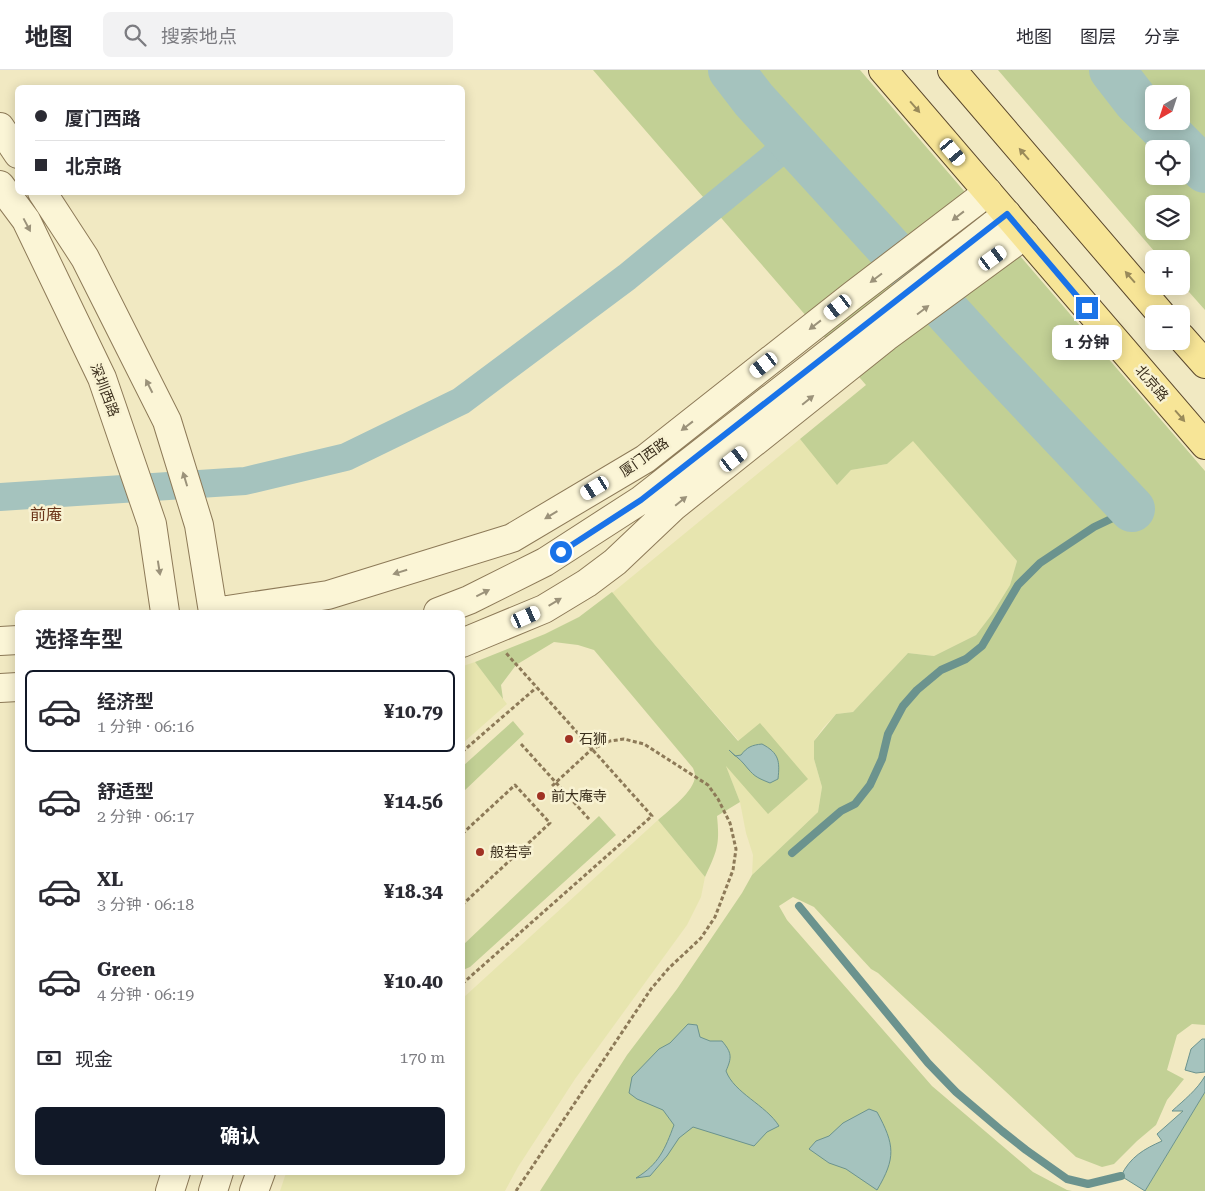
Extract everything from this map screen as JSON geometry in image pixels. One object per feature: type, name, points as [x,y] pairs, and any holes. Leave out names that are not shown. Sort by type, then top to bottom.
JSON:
[{"type":"main road","name":"北京路","points":[[883,70],[1205,445]]},
{"type":"main road","points":[[952,70],[1154,305]]},
{"type":"main road","points":[[1190,347],[1205,364]]},
{"type":"street","points":[[0,127],[15,150]]},
{"type":"street","name":"深圳西路","points":[[0,185],[26,220],[102,378],[152,524],[166,610]]},
{"type":"street","name":"厦门西路","points":[[227,610],[328,595],[512,538],[645,459],[853,295],[988,192]]},
{"type":"street","points":[[44,195],[85,258],[167,421],[199,525],[213,610]]},
{"type":"street","points":[[953,272],[1007,214]]},
{"type":"street","points":[[443,610],[469,600],[544,562],[641,500],[879,328],[953,272],[1025,235]]},
{"type":"street","points":[[465,642],[544,609],[587,583],[615,562],[673,507],[879,328]]},
{"type":"street","points":[[0,641],[15,640]]},
{"type":"street","points":[[0,688],[15,687]]},
{"type":"street","points":[[170,1191],[175,1175]]},
{"type":"street","points":[[213,1191],[218,1175]]},
{"type":"street","points":[[254,1191],[260,1175]]},
{"type":"path","points":[[465,981],[652,816],[536,688],[490,633]]},
{"type":"path","points":[[465,749],[536,688]]},
{"type":"path","points":[[516,1191],[651,989],[669,968],[701,938],[715,917],[733,870],[736,849],[730,823],[718,799],[708,786],[644,744],[624,739],[610,740],[592,749],[552,786]]},
{"type":"path","points":[[521,744],[589,819]]},
{"type":"path","points":[[465,831],[515,785],[550,823],[465,902]]},
{"type":"shaded area","points":[[800,439],[837,484],[851,470],[887,464],[913,440],[1017,561],[1010,585],[976,635],[934,656],[908,653],[853,712],[836,714],[823,728],[814,741],[814,759],[822,787],[818,812],[752,875],[753,855],[746,833],[740,802],[725,764],[739,741],[612,593]]},
{"type":"shaded area","points":[[475,662],[507,704],[465,741],[465,665]]},
{"type":"shaded area","points":[[658,820],[705,877],[701,897],[687,925],[575,1079],[518,1167],[505,1191],[280,1191],[285,1175],[465,1175],[465,996]]},
{"type":"green space","points":[[593,70],[860,70],[1205,471],[1205,1025],[1192,1024],[1177,1035],[1167,1070],[1184,1079],[1167,1100],[1156,1125],[1114,1164],[1102,1167],[1076,1157],[878,973],[871,969],[814,907],[793,897],[779,906],[787,920],[932,1086],[1033,1172],[1072,1191],[540,1191],[627,1055],[677,989],[742,893],[752,875],[818,812],[822,787],[814,759],[814,741],[836,714],[853,712],[908,653],[934,656],[976,635],[1010,585],[1017,561],[913,441],[887,464],[851,470],[837,485],[800,439],[866,385]]},
{"type":"green space","points":[[998,70],[1205,70],[1205,310],[1190,293],[1190,250],[1153,250]]},
{"type":"green space","points":[[612,592],[738,741],[760,723],[808,779],[768,814],[726,766],[740,802],[717,816],[717,848],[705,877],[658,820],[691,788],[695,776],[693,768],[594,650],[578,645],[554,642],[516,665],[501,685],[503,699],[475,662],[545,634],[579,617]]},
{"type":"green space","points":[[513,721],[524,734],[465,790],[465,764]]},
{"type":"green space","points":[[599,816],[616,835],[470,967],[465,969],[465,943]]},
{"type":"green space","points":[[1205,1092],[1205,1191],[1145,1191]]},
{"type":"water","points":[[762,744],[768,747],[777,758],[779,767],[778,779],[770,783],[758,778],[736,756],[741,755],[745,750],[755,745]]},
{"type":"water","points":[[688,1024],[697,1025],[700,1037],[710,1041],[722,1041],[730,1055],[726,1071],[730,1079],[779,1126],[767,1132],[754,1146],[693,1127],[679,1138],[650,1176],[636,1178],[656,1161],[668,1141],[674,1125],[663,1110],[637,1099],[629,1093],[632,1077],[659,1049],[670,1043]]},
{"type":"water","points":[[1202,1039],[1205,1039],[1205,1072],[1196,1073],[1185,1070],[1191,1049]]},
{"type":"water","points":[[1205,1076],[1205,1092],[1145,1191],[1121,1176],[1138,1154],[1162,1141],[1157,1134],[1183,1111],[1172,1111],[1194,1090]]},
{"type":"water","points":[[869,1109],[877,1112],[887,1134],[891,1151],[888,1169],[877,1190],[846,1169],[829,1163],[809,1149],[816,1141],[829,1136],[843,1123]]},
{"type":"waterway","points":[[731,70],[754,100],[985,353],[1132,509]]},
{"type":"waterway","points":[[1112,70],[1145,110]]},
{"type":"waterway","points":[[1165,130],[1205,170]]},
{"type":"waterway","points":[[0,497],[245,481],[346,457],[461,401],[627,277],[793,141]]},
{"type":"waterway","points":[[792,853],[841,811],[855,804],[870,785],[882,759],[888,734],[903,706],[917,690],[941,670],[966,659],[982,646],[1018,585],[1040,563],[1094,527],[1132,509]]},
{"type":"waterway","points":[[799,906],[928,1063],[956,1092],[1002,1131],[1067,1179],[1088,1184],[1121,1176]]},
{"type":"place","name":"石狮","points":[[569,739]]},
{"type":"place","name":"前大庵寺","points":[[541,796]]},
{"type":"place","name":"般若亭","points":[[480,852]]},
{"type":"district","name":"前庵","points":[[46,514]]},
{"type":"route","points":[[561,552],[641,500],[1007,214],[1087,308]]}]
